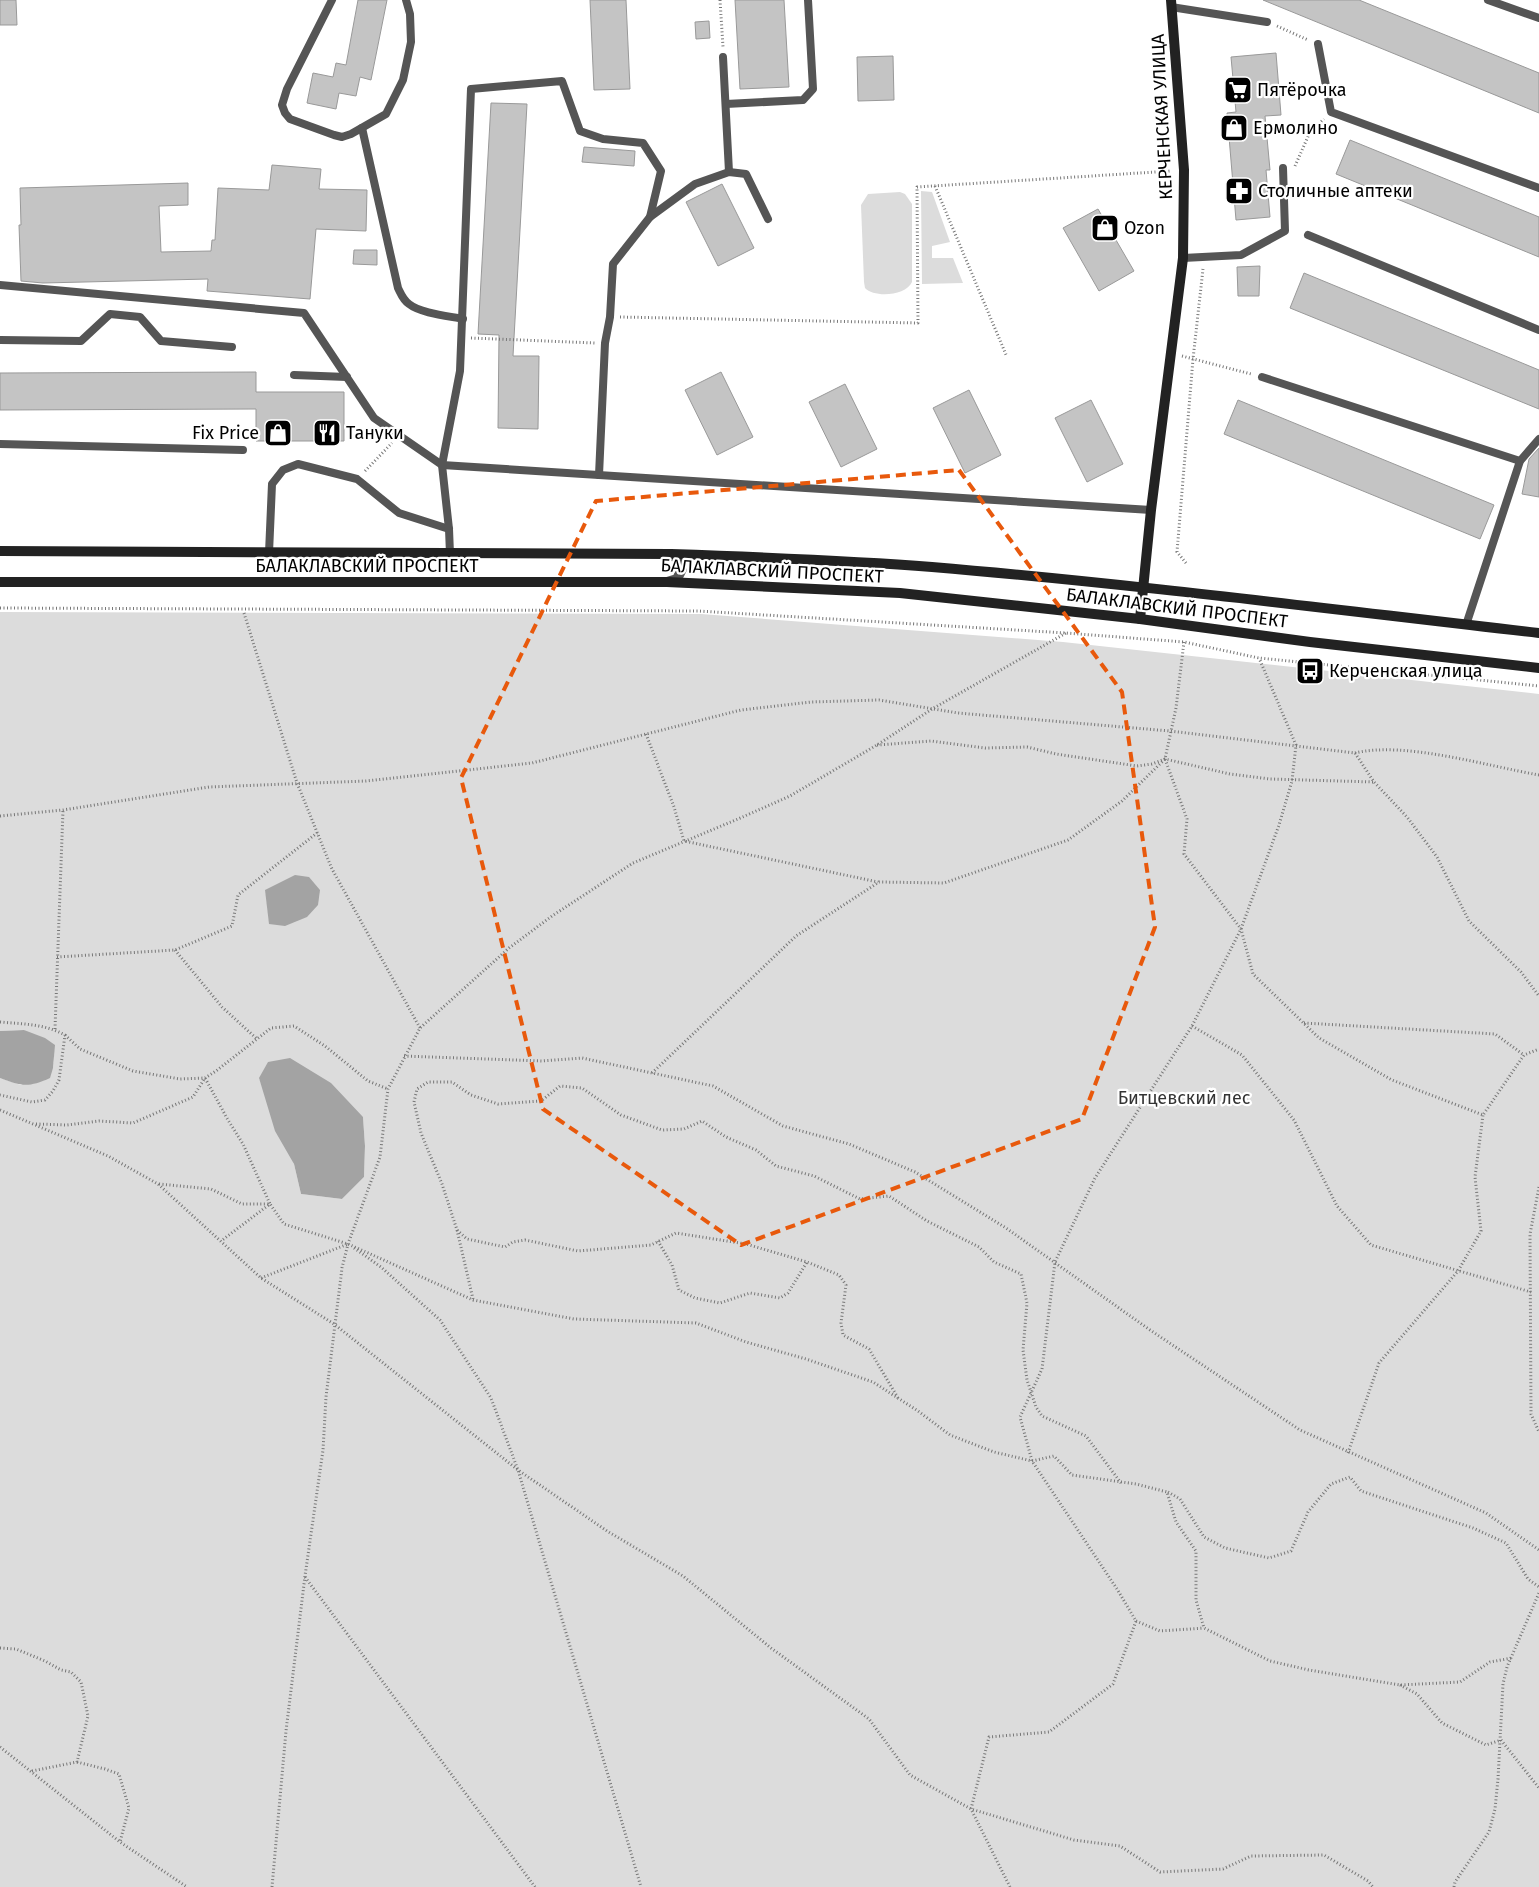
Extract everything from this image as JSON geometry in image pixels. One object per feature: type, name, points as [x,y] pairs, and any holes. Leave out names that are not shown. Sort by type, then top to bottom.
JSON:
[{"type":"main road","name":"КЕРЧЕНСКАЯ УЛИЦА","points":[[1140,619],[1151,510],[1183,258],[1184,170],[1171,4]]},
{"type":"main road","name":"БАЛАКЛАВСКИЙ ПРОСПЕКТ","points":[[0,551],[669,554],[768,557],[931,567],[1143,587],[1539,634]]},
{"type":"main road","name":"БАЛАКЛАВСКИЙ ПРОСПЕКТ","points":[[0,582],[667,582],[900,593],[1140,619],[1310,642],[1539,668]]},
{"type":"street","points":[[667,582],[677,579],[682,569],[678,559],[669,554]]},
{"type":"lane","points":[[332,0],[287,89],[282,105],[290,119],[334,135],[346,136],[386,114],[403,80],[411,42],[410,14],[406,0]]},
{"type":"lane","points":[[726,104],[803,100],[813,89],[808,0]]},
{"type":"lane","points":[[1488,0],[1539,18]]},
{"type":"lane","points":[[1171,4],[1267,22]]},
{"type":"lane","points":[[1318,44],[1331,112],[1539,188]]},
{"type":"lane","points":[[723,58],[730,172]]},
{"type":"lane","points":[[450,554],[450,528],[442,465],[460,371],[471,88],[562,81],[580,131],[604,139],[644,143],[661,171],[650,217]]},
{"type":"lane","points":[[362,128],[398,288],[402,297],[408,304],[417,309],[462,320]]},
{"type":"lane","points":[[1183,258],[1240,256],[1285,231],[1283,168]]},
{"type":"lane","points":[[599,475],[605,344],[610,317],[613,264],[650,217],[695,184],[730,172],[746,174],[768,219]]},
{"type":"lane","points":[[1308,234],[1539,330]]},
{"type":"lane","points":[[0,285],[304,313],[374,418],[442,465],[1151,510]]},
{"type":"lane","points":[[0,340],[81,341],[110,314],[140,317],[161,342],[232,347]]},
{"type":"lane","points":[[294,375],[347,377]]},
{"type":"lane","points":[[1262,377],[1520,461]]},
{"type":"lane","points":[[1466,625],[1520,461],[1539,439]]},
{"type":"lane","points":[[0,444],[242,450]]},
{"type":"lane","points":[[269,552],[272,484],[283,470],[298,464],[358,480],[400,513],[450,528]]},
{"type":"path","points":[[720,0],[723,58]]},
{"type":"path","points":[[1267,22],[1318,44]]},
{"type":"path","points":[[1295,167],[1310,132],[1331,112]]},
{"type":"path","points":[[610,317],[918,323],[917,188],[1184,170]]},
{"type":"path","points":[[935,186],[1007,357]]},
{"type":"path","points":[[1186,563],[1177,552],[1193,359],[1204,258]]},
{"type":"path","points":[[461,337],[605,344]]},
{"type":"path","points":[[1172,354],[1262,377]]},
{"type":"path","points":[[358,480],[399,435]]},
{"type":"path","points":[[0,608],[698,611],[1184,642],[1259,658],[1539,686]]},
{"type":"path","points":[[244,613],[298,783],[332,869],[420,1028]]},
{"type":"path","points":[[272,1887],[286,1731],[323,1450],[326,1397],[342,1268],[348,1244],[380,1157],[388,1089],[420,1028],[489,964],[552,916],[633,863],[790,796],[877,745],[932,709],[1066,633]]},
{"type":"path","points":[[1184,642],[1176,708],[1165,759],[1187,819],[1184,854],[1241,929],[1253,974],[1319,1038],[1392,1080],[1483,1115]]},
{"type":"path","points":[[1259,658],[1296,745],[1292,781],[1279,825],[1241,929],[1192,1026],[1095,1178],[1055,1262],[1042,1369],[1020,1417],[1032,1461],[1117,1589],[1136,1621],[1160,1631],[1204,1628],[1270,1661],[1309,1670],[1400,1685],[1460,1682],[1490,1662],[1512,1658]]},
{"type":"path","points":[[0,816],[63,810],[209,788],[366,781],[532,763],[741,710],[811,702],[879,700],[958,713],[1170,731],[1355,753],[1365,750],[1435,755],[1539,775]]},
{"type":"path","points":[[646,734],[674,807],[684,841]]},
{"type":"path","points":[[877,745],[931,741],[985,748],[1027,747],[1056,754],[1137,766],[1152,764],[1165,759],[1230,774],[1292,781],[1374,782]]},
{"type":"path","points":[[1355,753],[1374,782],[1407,817],[1437,857],[1469,921],[1521,972],[1539,996]]},
{"type":"path","points":[[684,841],[878,882],[944,883],[1068,840],[1122,801],[1165,759]]},
{"type":"path","points":[[55,1029],[63,810]]},
{"type":"path","points":[[57,957],[175,950],[232,926],[238,895],[318,833]]},
{"type":"path","points":[[652,1073],[796,936],[878,882]]},
{"type":"path","points":[[175,950],[222,1007],[257,1039]]},
{"type":"path","points":[[0,1022],[39,1025],[55,1029],[65,1035],[80,1049],[133,1071],[180,1079],[205,1078]]},
{"type":"path","points":[[1303,1023],[1495,1034],[1524,1055]]},
{"type":"path","points":[[33,1124],[67,1125],[98,1121],[133,1123],[193,1097],[205,1078],[271,1028],[294,1026],[325,1046],[368,1081],[388,1089]]},
{"type":"path","points":[[1192,1026],[1242,1055],[1294,1120],[1337,1206],[1371,1246],[1531,1292]]},
{"type":"path","points":[[0,1095],[32,1102],[45,1100],[54,1091],[59,1080],[65,1035]]},
{"type":"path","points":[[1348,1453],[1379,1363],[1458,1271],[1481,1231],[1475,1177],[1483,1115],[1524,1055],[1539,1049]]},
{"type":"path","points":[[404,1056],[542,1062],[582,1058],[713,1086],[783,1126],[849,1144],[915,1172],[1006,1228],[1150,1330],[1300,1430],[1486,1513],[1539,1550]]},
{"type":"path","points":[[205,1078],[228,1120],[244,1144],[270,1204],[284,1224],[348,1244],[473,1300],[574,1319],[696,1323],[746,1342],[806,1359],[873,1382],[918,1411],[950,1435],[994,1452],[1032,1461],[1054,1456],[1072,1476],[1136,1484],[1167,1492],[1180,1499],[1204,1537],[1225,1548],[1268,1558],[1290,1551],[1308,1512],[1331,1484],[1350,1477],[1361,1491],[1473,1528],[1506,1543],[1528,1578],[1539,1587]]},
{"type":"path","points":[[473,1300],[457,1230],[442,1184],[421,1132],[414,1102],[417,1089],[428,1082],[452,1082],[471,1095],[498,1104],[541,1101],[560,1086],[582,1088],[621,1115],[662,1130],[684,1129],[702,1121],[726,1137],[756,1150],[776,1166],[814,1176],[860,1199],[889,1196],[927,1221],[979,1247],[994,1262],[1021,1274],[1027,1303],[1023,1350],[1026,1380],[1036,1407],[1042,1416],[1086,1436],[1122,1483]]},
{"type":"path","points":[[0,1110],[108,1156],[158,1184],[261,1278],[334,1324],[518,1470],[607,1531],[683,1576],[771,1648],[869,1719],[910,1775],[972,1809],[1074,1840],[1120,1846],[1160,1872],[1223,1869],[1251,1856],[1324,1855],[1373,1887]]},
{"type":"path","points":[[158,1184],[211,1189],[242,1204],[270,1204]]},
{"type":"path","points":[[1539,1187],[1530,1234],[1531,1414],[1539,1432]]},
{"type":"path","points":[[221,1241],[270,1204]]},
{"type":"path","points":[[457,1230],[468,1239],[505,1247],[513,1242],[525,1240],[578,1251],[651,1244],[676,1232],[746,1244],[807,1262],[839,1275],[846,1285],[841,1323],[843,1335],[870,1349],[898,1398]]},
{"type":"path","points":[[658,1241],[672,1265],[678,1290],[695,1298],[720,1303],[750,1292],[780,1298],[788,1293],[807,1262]]},
{"type":"path","points":[[261,1278],[348,1244]]},
{"type":"path","points":[[348,1244],[381,1267],[440,1320],[491,1398],[518,1470],[641,1887]]},
{"type":"path","points":[[1167,1492],[1176,1522],[1196,1552],[1196,1600],[1204,1628]]},
{"type":"path","points":[[305,1576],[535,1887]]},
{"type":"path","points":[[1454,1887],[1455,1882],[1489,1832],[1495,1809],[1501,1740],[1503,1684],[1507,1667],[1539,1593]]},
{"type":"path","points":[[1010,1887],[972,1809],[989,1737],[1049,1732],[1113,1684],[1136,1621]]},
{"type":"path","points":[[0,1648],[16,1649],[46,1660],[61,1670],[71,1672],[81,1682],[88,1716],[77,1762]]},
{"type":"path","points":[[1400,1685],[1417,1694],[1442,1723],[1486,1745],[1501,1740]]},
{"type":"path","points":[[1501,1740],[1539,1788]]},
{"type":"path","points":[[0,1747],[120,1842],[186,1887]]},
{"type":"path","points":[[31,1771],[77,1762],[119,1774],[129,1808],[120,1842]]},
{"type":"highlighted area","points":[[959,470],[1122,692],[1155,927],[1082,1119],[741,1245],[543,1109],[461,778],[596,501]]},
{"type":"green space","points":[[921,191],[932,192],[950,242],[932,246],[932,258],[953,258],[963,283],[922,284]]},
{"type":"green space","points":[[900,192],[905,194],[912,204],[912,282],[909,287],[897,293],[875,293],[865,288],[864,282],[861,205],[868,194]]},
{"type":"green space","name":"Битцевский лес","points":[[0,612],[701,614],[1063,642],[1539,694],[1539,1887],[0,1887],[0,1078],[21,1085],[53,1068],[54,1057],[24,1030],[0,1031]],"holes":[[[259,1078],[363,1117],[365,1146],[364,1177],[342,1199],[301,1194],[294,1164]]]},
{"type":"shaded area","points":[[295,875],[309,877],[320,890],[318,905],[307,917],[285,926],[269,924],[265,890]]},
{"type":"shaded area","points":[[24,1030],[45,1038],[55,1045],[50,1078],[30,1085],[14,1083],[0,1078],[0,1031]]},
{"type":"shaded area","points":[[290,1058],[331,1083],[363,1117],[365,1146],[364,1177],[342,1199],[301,1194],[294,1164],[275,1131],[259,1078],[268,1062]]},
{"type":"building","points":[[0,0],[16,0],[17,25],[0,25]]},
{"type":"building","points":[[358,0],[387,0],[371,80],[360,77],[356,96],[339,93],[336,109],[307,103],[313,73],[333,77],[336,63],[346,65]]},
{"type":"building","points":[[590,0],[626,0],[630,89],[594,90]]},
{"type":"building","points":[[735,0],[784,0],[789,87],[740,89]]},
{"type":"building","points":[[1263,0],[1359,0],[1539,73],[1539,113]]},
{"type":"building","points":[[709,21],[710,38],[696,39],[695,22]]},
{"type":"building","points":[[1276,53],[1281,115],[1265,116],[1270,170],[1266,170],[1270,217],[1236,220],[1227,113],[1236,112],[1231,57]]},
{"type":"building","points":[[893,56],[894,100],[858,101],[857,57]]},
{"type":"building","points":[[491,103],[527,104],[513,356],[539,356],[538,429],[498,428],[499,335],[478,334]]},
{"type":"building","points":[[1350,140],[1539,217],[1539,257],[1336,174]]},
{"type":"building","points":[[584,147],[635,151],[634,166],[582,162]]},
{"type":"building","points":[[272,165],[321,169],[319,189],[367,190],[366,231],[316,229],[310,299],[207,291],[208,279],[43,283],[21,281],[20,188],[188,183],[188,205],[159,206],[161,252],[211,251],[212,240],[215,240],[218,188],[269,190]]},
{"type":"building","points":[[722,184],[754,248],[718,266],[686,202]]},
{"type":"building","points":[[1098,209],[1134,271],[1099,291],[1063,228]]},
{"type":"building","points":[[354,250],[377,250],[377,265],[353,264]]},
{"type":"building","points":[[1260,266],[1259,296],[1238,296],[1237,267]]},
{"type":"building","points":[[1304,273],[1539,370],[1539,409],[1290,308]]},
{"type":"building","points":[[256,372],[256,392],[344,392],[344,441],[256,441],[256,409],[0,410],[0,373]]},
{"type":"building","points":[[721,372],[753,437],[717,455],[685,390]]},
{"type":"building","points":[[845,384],[877,449],[841,467],[809,402]]},
{"type":"building","points":[[969,390],[1001,455],[965,473],[933,408]]},
{"type":"building","points":[[1091,400],[1123,464],[1087,482],[1055,418]]},
{"type":"building","points":[[1238,400],[1494,505],[1480,539],[1224,434]]},
{"type":"building","points":[[1539,448],[1539,497],[1522,494],[1529,459]]},
{"type":"place","name":"Пятёрочка","points":[[1238,90]]},
{"type":"place","name":"Ермолино","points":[[1234,128]]},
{"type":"place","name":"Столичные аптеки","points":[[1239,191]]},
{"type":"place","name":"Ozon","points":[[1105,228]]},
{"type":"place","name":"Fix Price","points":[[278,433]]},
{"type":"place","name":"Тануки","points":[[327,433]]},
{"type":"place","name":"Керченская улица","points":[[1310,671]]}]
